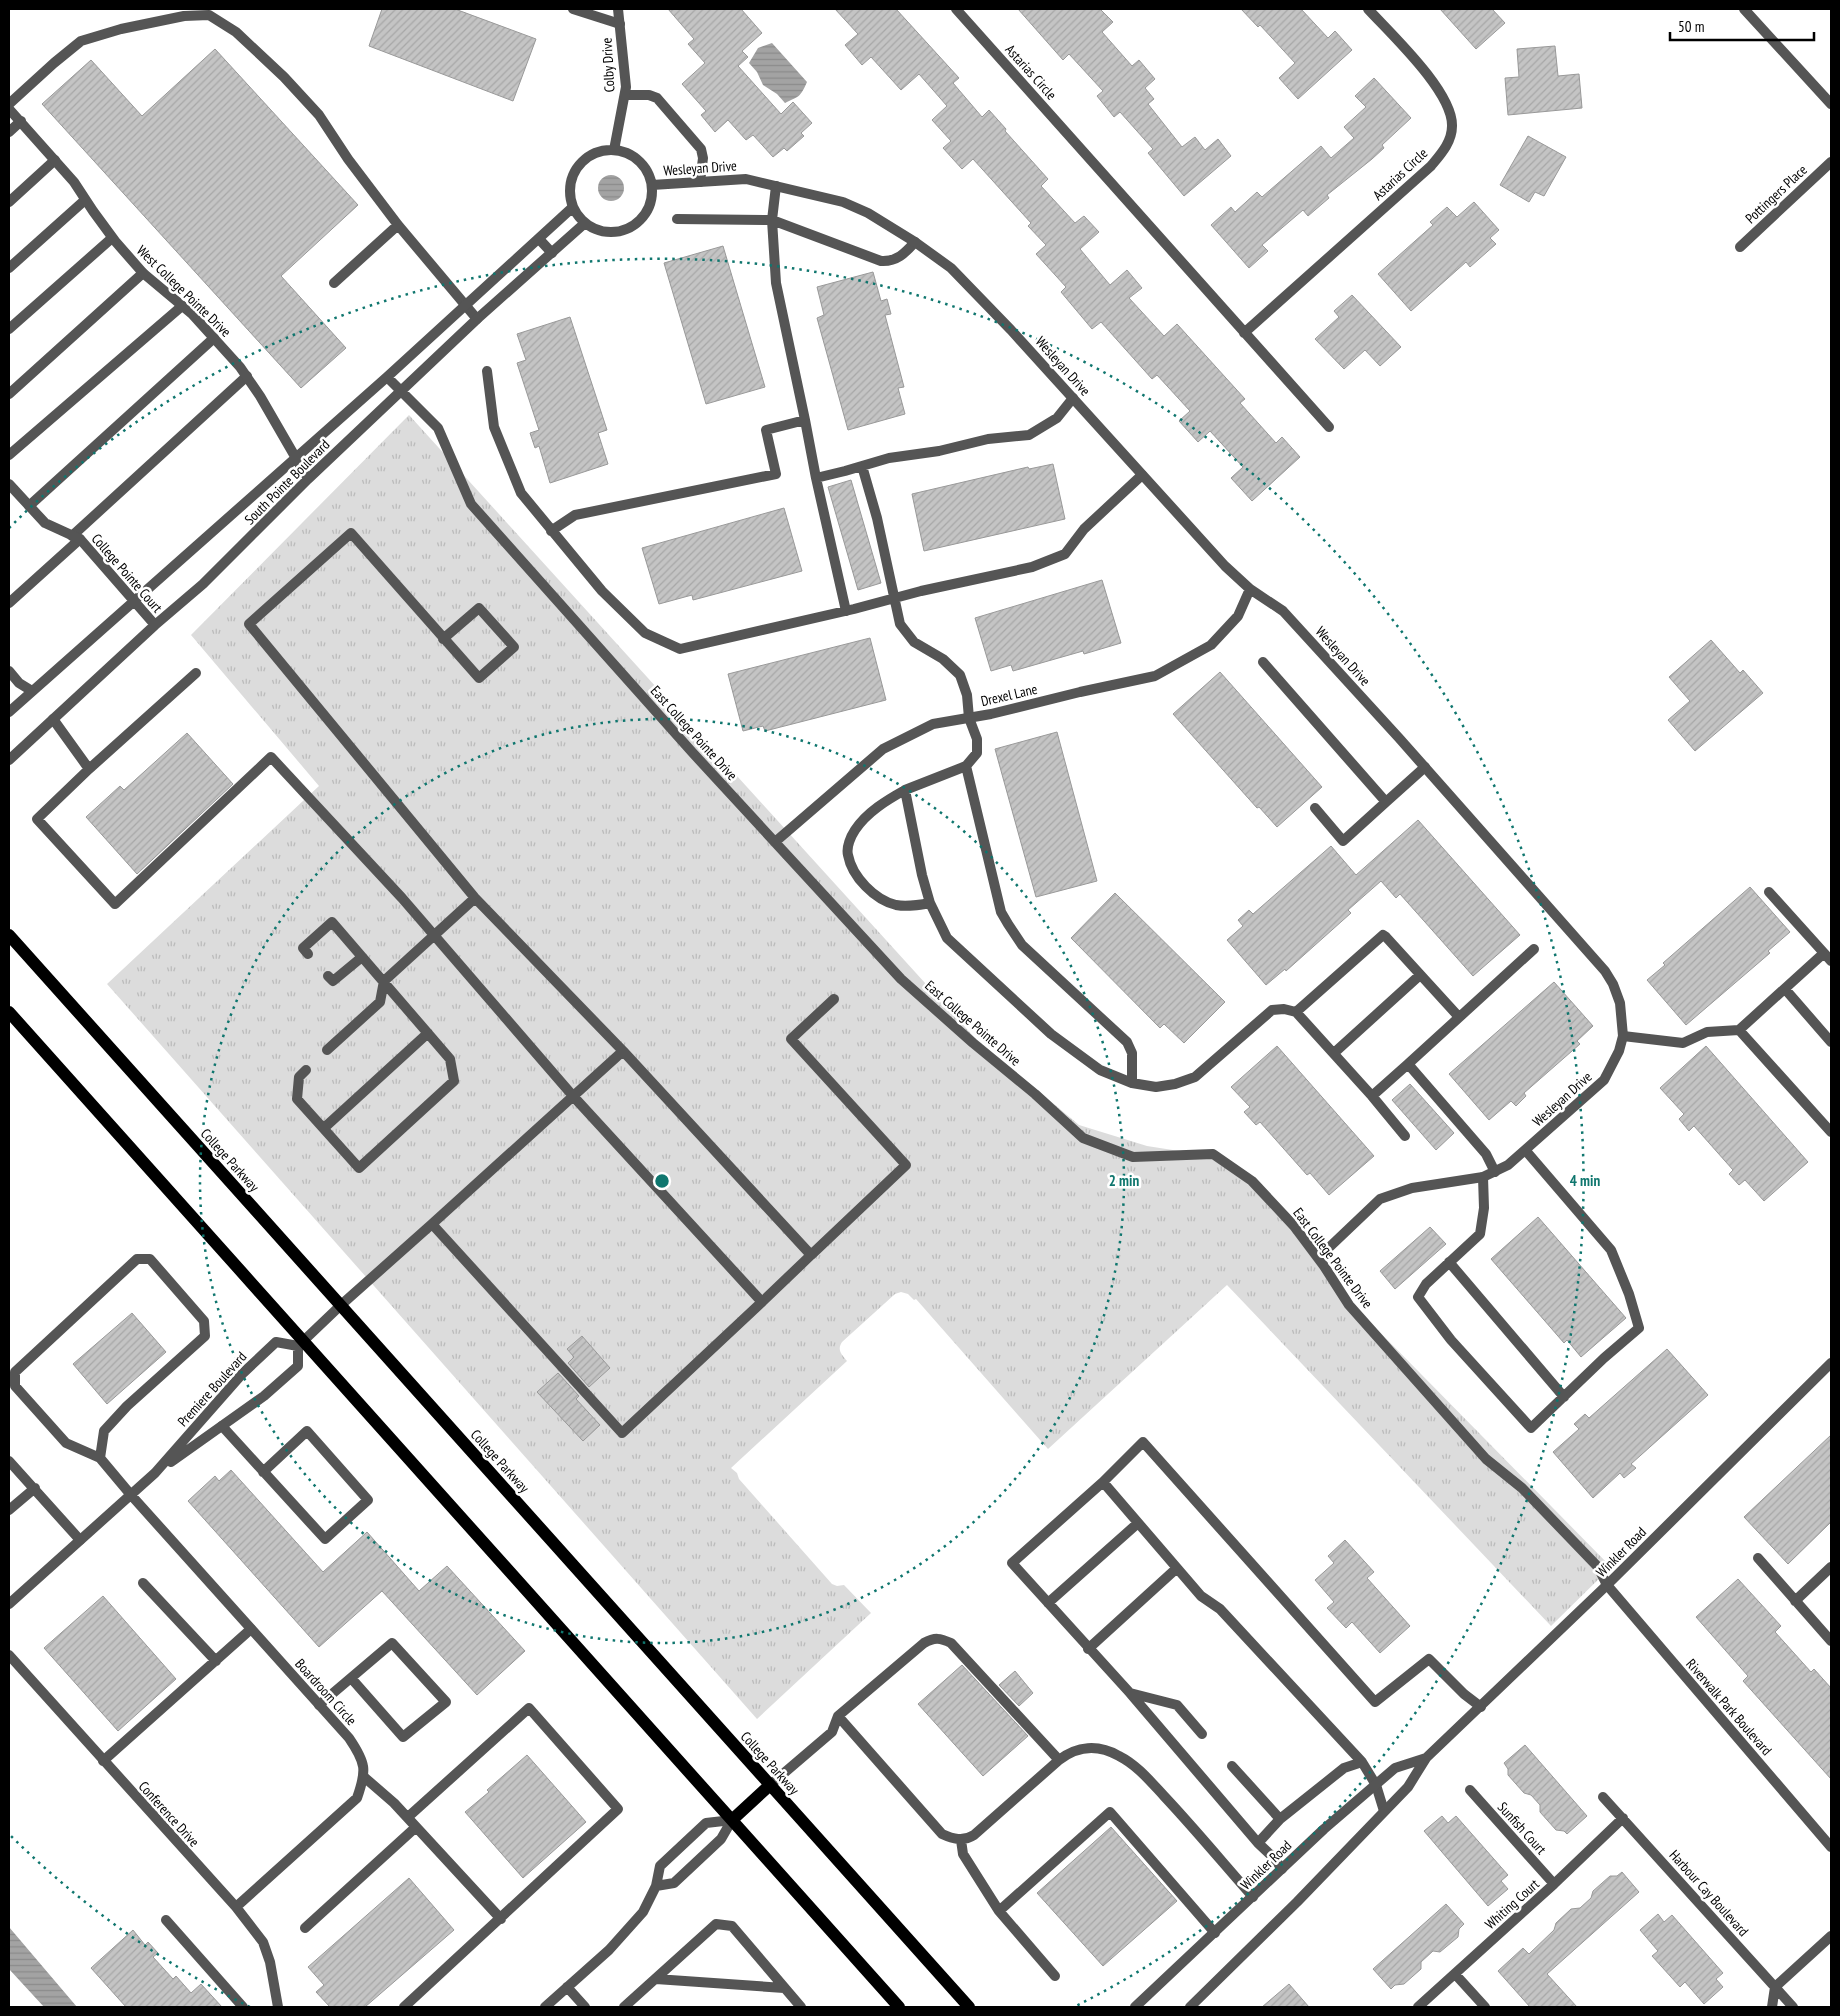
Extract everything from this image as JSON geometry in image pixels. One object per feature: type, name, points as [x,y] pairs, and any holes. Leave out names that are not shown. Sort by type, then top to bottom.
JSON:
[{"type":"main road","name":"College Parkway","points":[[9,935],[969,2007]]},
{"type":"main road","points":[[9,1012],[301,1343],[899,2007]]},
{"type":"main road","points":[[732,1820],[770,1785]]},
{"type":"street","points":[[573,9],[620,24]]},
{"type":"street","name":"Colby Drive","points":[[614,150],[626,87],[618,9]]},
{"type":"street","name":"Astarias Circle","points":[[956,9],[1329,427]]},
{"type":"street","name":"Astarias Circle","points":[[1244,333],[1431,166],[1446,148],[1452,127],[1449,106],[1438,86],[1368,9]]},
{"type":"street","points":[[1744,9],[1831,104]]},
{"type":"street","points":[[9,104],[81,41],[130,27],[184,16],[209,15],[236,32],[284,77],[319,115],[348,159],[398,225],[477,320]]},
{"type":"street","points":[[625,95],[649,95],[657,98],[701,149],[703,158],[700,182]]},
{"type":"street","name":"West College Pointe Drive","points":[[9,109],[74,182],[112,238],[143,273],[192,314],[247,376],[308,479]]},
{"type":"street","points":[[9,132],[21,121]]},
{"type":"street","points":[[614,150],[627,153],[639,161],[647,172],[652,185],[652,197],[648,209],[632,227],[620,232],[596,230],[585,223],[573,207],[570,193],[571,180],[577,167],[587,157],[600,151],[614,150]]},
{"type":"street","points":[[9,202],[55,160]]},
{"type":"street","name":"Pottingers Place","points":[[1740,247],[1831,162]]},
{"type":"street","name":"Wesleyan Drive","points":[[652,185],[746,179],[825,196],[852,205],[915,242],[952,268],[1012,330],[1225,566],[1250,589],[1283,611],[1426,768],[1605,971],[1613,984],[1620,1003],[1623,1036],[1619,1051],[1604,1080],[1508,1165],[1483,1177],[1412,1188],[1380,1199],[1318,1258]]},
{"type":"street","points":[[776,186],[772,220],[776,283],[816,478],[846,611]]},
{"type":"street","points":[[9,268],[86,200]]},
{"type":"street","name":"South Pointe Boulevard","points":[[9,712],[133,600],[387,377],[573,207]]},
{"type":"street","points":[[677,219],[772,220],[881,261],[894,260],[900,257],[915,242]]},
{"type":"street","name":"South Pointe Boulevard","points":[[9,760],[155,625],[203,584],[308,479],[401,391],[585,223]]},
{"type":"street","points":[[334,283],[398,225]]},
{"type":"street","points":[[9,329],[112,238]]},
{"type":"street","points":[[539,239],[552,253]]},
{"type":"street","points":[[9,394],[143,273]]},
{"type":"street","points":[[9,455],[182,306]]},
{"type":"street","points":[[29,506],[214,338]]},
{"type":"street","points":[[487,371],[494,427],[521,493],[602,591],[646,633],[680,649],[1032,567],[1066,554],[1084,529],[1142,474]]},
{"type":"street","points":[[9,603],[76,537],[247,376]]},
{"type":"street","name":"East College Pointe Drive","points":[[387,377],[438,428],[471,504],[692,752],[902,979],[972,1043],[1035,1094],[1083,1138],[1133,1156],[1213,1154],[1252,1181],[1294,1226],[1356,1312],[1486,1459],[1522,1488],[1598,1567],[1607,1585]]},
{"type":"street","points":[[816,478],[889,458],[939,451],[988,439],[1029,435],[1057,418],[1073,398]]},
{"type":"street","points":[[551,531],[575,515],[776,474],[766,430],[805,420]]},
{"type":"street","points":[[862,466],[896,598],[900,624],[914,642],[943,659],[960,675],[967,695],[968,718],[977,739],[976,753],[966,766],[905,790],[885,801],[864,819],[854,830],[849,842],[848,854],[853,869],[876,896],[897,905],[911,906],[930,903]]},
{"type":"street","name":"College Pointe Court","points":[[9,484],[45,523],[76,537],[155,625]]},
{"type":"street","points":[[443,639],[479,608],[514,647],[479,678],[443,639],[351,533],[248,624],[475,898],[623,1051],[811,1255]]},
{"type":"street","name":"Drexel Lane","points":[[775,842],[883,749],[933,724],[968,718],[1155,676],[1211,645],[1238,616],[1250,589]]},
{"type":"street","points":[[1263,662],[1386,802]]},
{"type":"street","points":[[9,671],[19,683],[32,691]]},
{"type":"street","points":[[196,673],[89,769],[37,819],[115,904],[271,758],[402,898],[572,1096],[762,1302]]},
{"type":"street","points":[[53,719],[89,769]]},
{"type":"street","points":[[966,766],[1001,912],[1022,944],[1127,1042],[1132,1053],[1132,1083]]},
{"type":"street","points":[[1315,808],[1343,841],[1426,768]]},
{"type":"street","points":[[905,790],[930,903],[947,938],[1051,1034],[1100,1070],[1132,1083],[1156,1087],[1175,1084],[1194,1077],[1272,1010],[1284,1009],[1296,1012],[1372,1096],[1405,1136]]},
{"type":"street","points":[[1769,892],[1831,961]]},
{"type":"street","points":[[327,1050],[380,1002],[384,982],[475,898]]},
{"type":"street","points":[[306,1070],[299,1077],[297,1099],[359,1168],[454,1081],[450,1059],[332,922],[303,948],[308,954]]},
{"type":"street","points":[[1296,1012],[1382,935],[1459,1017]]},
{"type":"street","points":[[1372,1096],[1534,949]]},
{"type":"street","points":[[1623,1036],[1683,1043],[1707,1032],[1739,1030],[1824,953]]},
{"type":"street","points":[[328,976],[333,981],[362,956]]},
{"type":"street","points":[[1334,1053],[1420,974]]},
{"type":"street","points":[[1784,989],[1831,1042]]},
{"type":"street","points":[[432,1224],[622,1433],[906,1165],[791,1039],[834,999]]},
{"type":"street","points":[[1739,1030],[1831,1132]]},
{"type":"street","points":[[324,1128],[428,1033]]},
{"type":"street","points":[[301,1343],[623,1051]]},
{"type":"street","points":[[1408,1064],[1486,1154],[1495,1172]]},
{"type":"street","points":[[1483,1177],[1484,1208],[1480,1234],[1426,1284],[1418,1297],[1451,1340],[1531,1428],[1604,1358],[1639,1328],[1630,1294],[1611,1250],[1526,1151]]},
{"type":"street","points":[[137,1259],[150,1259],[204,1321],[205,1336],[127,1406],[104,1431],[100,1458],[66,1443],[15,1386],[14,1372],[137,1259]]},
{"type":"street","points":[[1449,1262],[1564,1397]]},
{"type":"street","name":"Premiere Boulevard","points":[[9,1604],[155,1473],[243,1373],[276,1342],[301,1343],[298,1366],[264,1396],[155,1473]]},
{"type":"street","name":"Winkler Road","points":[[1190,2007],[1298,1902],[1408,1787],[1426,1758],[1607,1585],[1831,1363]]},
{"type":"street","points":[[222,1426],[325,1540],[368,1500],[307,1431],[264,1472]]},
{"type":"street","points":[[1282,1869],[1130,1693],[1012,1563],[1144,1442],[1375,1702],[1428,1659],[1480,1707]]},
{"type":"street","name":"Boardroom Circle","points":[[100,1458],[349,1738],[361,1756],[364,1777]]},
{"type":"street","points":[[9,1461],[80,1540]]},
{"type":"street","points":[[1102,1482],[1202,1596],[1220,1609],[1362,1762],[1376,1785],[1384,1812]]},
{"type":"street","points":[[9,1510],[34,1488]]},
{"type":"street","points":[[1048,1603],[1138,1523]]},
{"type":"street","points":[[1758,1558],[1831,1642]]},
{"type":"street","points":[[1795,1601],[1831,1567]]},
{"type":"street","points":[[1088,1648],[1177,1568]]},
{"type":"street","points":[[143,1583],[216,1661]]},
{"type":"street","name":"Riverwalk Park Boulevard","points":[[1607,1585],[1831,1847]]},
{"type":"street","points":[[103,1761],[251,1629]]},
{"type":"street","points":[[770,1785],[832,1732],[838,1716],[924,1642],[933,1638],[940,1638],[951,1643],[1059,1760]]},
{"type":"street","points":[[319,1705],[392,1643],[446,1702],[403,1737],[351,1678]]},
{"type":"street","name":"Conference Drive","points":[[9,1655],[236,1907],[263,1942],[270,1962],[278,2007]]},
{"type":"street","points":[[1130,1693],[1177,1705],[1202,1734]]},
{"type":"street","points":[[404,2007],[618,1809],[529,1708],[408,1818]]},
{"type":"street","points":[[838,1716],[942,1834],[961,1840],[974,1835],[1069,1752],[1083,1747],[1097,1748],[1118,1755],[1136,1766],[1180,1812],[1253,1896]]},
{"type":"street","name":"Winkler Road","points":[[1135,2007],[1324,1830],[1395,1768],[1426,1758]]},
{"type":"street","points":[[1258,1843],[1280,1819],[1344,1768],[1362,1762]]},
{"type":"street","points":[[1232,1766],[1280,1819]]},
{"type":"street","points":[[236,1907],[357,1798],[364,1777],[394,1802],[501,1919]]},
{"type":"street","name":"Sunfish Court","points":[[1470,1790],[1554,1884]]},
{"type":"street","name":"Harbour Cay Boulevard","points":[[1603,1797],[1793,2007]]},
{"type":"street","points":[[999,1912],[1110,1812],[1215,1933]]},
{"type":"street","name":"Whiting Court","points":[[1418,2007],[1554,1884],[1623,1818]]},
{"type":"street","points":[[656,1886],[674,1883],[721,1839],[732,1820]]},
{"type":"street","points":[[545,2007],[609,1950],[643,1912],[656,1886],[660,1866],[706,1822],[732,1820]]},
{"type":"street","points":[[305,1928],[416,1827]]},
{"type":"street","points":[[961,1840],[963,1854],[999,1912],[1055,1976]]},
{"type":"street","points":[[166,1920],[243,2007]]},
{"type":"street","points":[[624,2007],[716,1924],[732,1926],[801,2007]]},
{"type":"street","points":[[1772,2007],[1775,1986],[1831,1936]]},
{"type":"street","points":[[1455,1974],[1485,2007]]},
{"type":"street","points":[[656,1979],[784,1988]]},
{"type":"street","points":[[568,1987],[585,2007]]},
{"type":"green space","points":[[409,415],[975,1038],[1079,1125],[1147,1146],[1224,1158],[1267,1192],[1359,1311],[1611,1567],[1551,1626],[1227,1285],[1048,1449],[916,1299],[914,1300],[908,1294],[901,1292],[895,1294],[842,1342],[840,1352],[847,1361],[731,1468],[832,1584],[837,1586],[844,1585],[871,1613],[757,1719],[107,984],[319,786],[191,635]]},
{"type":"shaded area","points":[[772,43],[807,82],[799,96],[785,103],[777,94],[763,85],[757,72],[749,63],[758,48]]},
{"type":"shaded area","points":[[611,175],[620,179],[624,188],[620,197],[611,201],[602,197],[598,188],[602,179]]},
{"type":"shaded area","points":[[9,1927],[77,2007],[44,2007],[9,1969]]},
{"type":"building","points":[[382,9],[455,9],[536,39],[513,101],[369,46]]},
{"type":"building","points":[[668,9],[741,9],[762,33],[742,51],[748,57],[738,66],[781,114],[793,102],[812,123],[801,133],[804,136],[787,151],[784,148],[773,157],[753,135],[746,140],[728,120],[715,132],[701,115],[706,111],[682,84],[705,63],[688,44],[694,39]]},
{"type":"building","points":[[835,9],[896,9],[959,78],[953,83],[982,117],[989,110],[1048,179],[1041,186],[1075,223],[1084,216],[1099,232],[1080,249],[1110,285],[1127,270],[1142,288],[1129,298],[1164,336],[1177,324],[1245,399],[1240,403],[1276,443],[1282,437],[1300,457],[1252,501],[1231,478],[1243,467],[1210,431],[1198,442],[1179,421],[1190,411],[1157,375],[1152,379],[1101,322],[1092,329],[1061,292],[1066,287],[1036,254],[1046,245],[1028,226],[1031,223],[973,159],[962,169],[943,148],[951,141],[932,120],[947,106],[919,74],[901,90],[871,57],[862,65],[845,45],[858,34]]},
{"type":"building","points":[[1018,9],[1100,9],[1113,22],[1102,32],[1132,66],[1139,60],[1155,79],[1145,88],[1154,99],[1148,104],[1182,147],[1195,137],[1205,150],[1218,139],[1231,156],[1184,196],[1148,153],[1153,149],[1120,112],[1114,117],[1097,96],[1103,91],[1069,54],[1063,60]]},
{"type":"building","points":[[1241,9],[1301,9],[1328,38],[1335,31],[1352,50],[1298,99],[1279,78],[1295,63],[1260,25],[1258,27]]},
{"type":"building","points":[[1440,9],[1492,9],[1505,23],[1476,49]]},
{"type":"building","points":[[1555,46],[1558,76],[1579,74],[1582,108],[1508,115],[1505,78],[1519,77],[1517,49]]},
{"type":"building","points":[[215,49],[358,205],[281,276],[346,348],[301,388],[42,104],[91,60],[142,116]]},
{"type":"building","points":[[1374,78],[1411,118],[1382,145],[1384,148],[1327,195],[1329,198],[1308,216],[1303,210],[1262,245],[1268,251],[1249,268],[1211,225],[1231,207],[1235,212],[1257,192],[1262,197],[1321,146],[1331,158],[1354,138],[1344,127],[1366,107],[1355,96]]},
{"type":"building","points":[[1528,136],[1566,157],[1544,196],[1535,192],[1529,202],[1500,185]]},
{"type":"building","points":[[1474,202],[1499,230],[1490,238],[1496,244],[1470,267],[1466,262],[1411,311],[1378,274],[1433,225],[1430,222],[1447,207],[1457,217]]},
{"type":"building","points":[[723,246],[765,387],[706,404],[664,263]]},
{"type":"building","points":[[873,272],[881,301],[887,299],[891,314],[885,315],[904,387],[898,388],[905,414],[848,430],[817,318],[824,315],[817,287]]},
{"type":"building","points":[[1352,295],[1401,347],[1380,366],[1365,350],[1344,369],[1315,339],[1339,317],[1334,311]]},
{"type":"building","points":[[570,317],[607,430],[598,433],[608,464],[550,483],[539,446],[535,448],[530,433],[539,430],[517,363],[526,360],[517,334]]},
{"type":"building","points":[[1053,464],[1065,519],[924,551],[912,494],[1028,467],[1029,469]]},
{"type":"building","points":[[851,480],[881,583],[858,590],[828,487]]},
{"type":"building","points":[[784,508],[802,571],[693,600],[692,595],[659,604],[642,548]]},
{"type":"building","points":[[1102,580],[1121,643],[1084,654],[1083,651],[1013,671],[1011,665],[991,671],[975,618]]},
{"type":"building","points":[[870,638],[886,700],[765,731],[763,726],[743,731],[728,674]]},
{"type":"building","points":[[1711,640],[1740,673],[1743,670],[1763,693],[1695,751],[1668,720],[1690,701],[1669,677]]},
{"type":"building","points":[[1220,672],[1322,787],[1277,827],[1259,807],[1257,808],[1173,714]]},
{"type":"building","points":[[1057,732],[1097,881],[1036,897],[995,749]]},
{"type":"building","points":[[187,733],[233,784],[137,874],[86,817],[120,786],[124,790]]},
{"type":"building","points":[[1418,820],[1520,935],[1473,976],[1400,894],[1396,898],[1381,881],[1348,910],[1351,913],[1286,971],[1285,969],[1266,985],[1227,940],[1243,926],[1238,920],[1249,910],[1253,914],[1331,846],[1356,875]]},
{"type":"building","points":[[1750,887],[1790,932],[1768,951],[1770,953],[1686,1025],[1647,980],[1665,965],[1663,963]]},
{"type":"building","points":[[1115,893],[1225,1002],[1184,1043],[1164,1024],[1160,1028],[1071,938]]},
{"type":"building","points":[[1554,982],[1593,1026],[1577,1041],[1580,1044],[1524,1093],[1526,1096],[1516,1106],[1511,1101],[1489,1120],[1449,1074]]},
{"type":"building","points":[[1277,1046],[1374,1156],[1329,1195],[1310,1173],[1307,1175],[1260,1122],[1256,1125],[1244,1112],[1250,1107],[1231,1087]]},
{"type":"building","points":[[1706,1046],[1808,1162],[1764,1201],[1745,1180],[1739,1185],[1729,1174],[1733,1170],[1694,1126],[1689,1131],[1679,1119],[1684,1114],[1660,1088]]},
{"type":"building","points":[[1410,1084],[1454,1133],[1436,1150],[1392,1100]]},
{"type":"building","points":[[1538,1217],[1626,1318],[1581,1357],[1567,1340],[1564,1343],[1491,1259]]},
{"type":"building","points":[[1430,1227],[1446,1244],[1395,1289],[1380,1271]]},
{"type":"building","points":[[132,1313],[166,1352],[107,1404],[73,1364]]},
{"type":"building","points":[[582,1336],[610,1368],[589,1387],[568,1363],[574,1357],[567,1349]]},
{"type":"building","points":[[1667,1349],[1708,1395],[1631,1464],[1636,1468],[1624,1478],[1620,1473],[1593,1498],[1553,1452],[1579,1429],[1574,1424],[1585,1414],[1589,1418]]},
{"type":"building","points":[[558,1373],[579,1396],[576,1399],[600,1425],[583,1441],[537,1392]]},
{"type":"building","points":[[1831,1435],[1831,1522],[1788,1564],[1744,1517]]},
{"type":"building","points":[[231,1470],[323,1572],[367,1532],[419,1591],[447,1566],[525,1651],[477,1695],[382,1591],[319,1647],[188,1501],[215,1476],[219,1481]]},
{"type":"building","points":[[1345,1540],[1374,1572],[1367,1578],[1410,1626],[1380,1653],[1352,1622],[1346,1628],[1327,1608],[1334,1602],[1315,1580],[1334,1563],[1328,1556]]},
{"type":"building","points":[[1738,1579],[1781,1626],[1775,1632],[1811,1672],[1814,1669],[1831,1688],[1831,1779],[1743,1681],[1748,1676],[1696,1617]]},
{"type":"building","points":[[103,1596],[176,1679],[118,1731],[44,1648]]},
{"type":"building","points":[[962,1665],[1028,1736],[983,1776],[918,1704]]},
{"type":"building","points":[[1015,1671],[1033,1693],[1019,1706],[999,1685]]},
{"type":"building","points":[[1525,1745],[1587,1816],[1567,1834],[1564,1831],[1556,1830],[1540,1812],[1540,1805],[1531,1795],[1524,1793],[1508,1775],[1508,1769],[1504,1763]]},
{"type":"building","points":[[527,1755],[586,1822],[523,1878],[465,1812],[489,1792],[487,1790]]},
{"type":"building","points":[[1442,1816],[1448,1823],[1456,1816],[1508,1875],[1501,1881],[1508,1889],[1488,1906],[1424,1831]]},
{"type":"building","points":[[1111,1827],[1177,1901],[1103,1966],[1037,1893]]},
{"type":"building","points":[[1622,1872],[1639,1892],[1547,1974],[1577,2007],[1530,2007],[1498,1971],[1523,1948],[1529,1954],[1554,1930],[1556,1923],[1571,1909],[1580,1908],[1591,1898],[1593,1891],[1610,1876],[1617,1876]]},
{"type":"building","points":[[409,1878],[454,1930],[365,2007],[330,2007],[316,1992],[324,1985],[308,1967]]},
{"type":"building","points":[[1446,1904],[1464,1924],[1459,1929],[1458,1937],[1440,1952],[1433,1951],[1421,1962],[1421,1969],[1404,1984],[1395,1985],[1391,1989],[1373,1969]]},
{"type":"building","points":[[1658,1914],[1664,1922],[1672,1915],[1723,1973],[1716,1979],[1723,1987],[1704,2004],[1685,1982],[1680,1987],[1652,1956],[1658,1951],[1640,1930]]},
{"type":"building","points":[[133,1930],[145,1945],[148,1942],[158,1953],[153,1957],[173,1979],[176,1976],[191,1993],[201,1984],[222,2007],[126,2007],[91,1968]]},
{"type":"building","points":[[1289,1984],[1309,2007],[1262,2007]]}]
